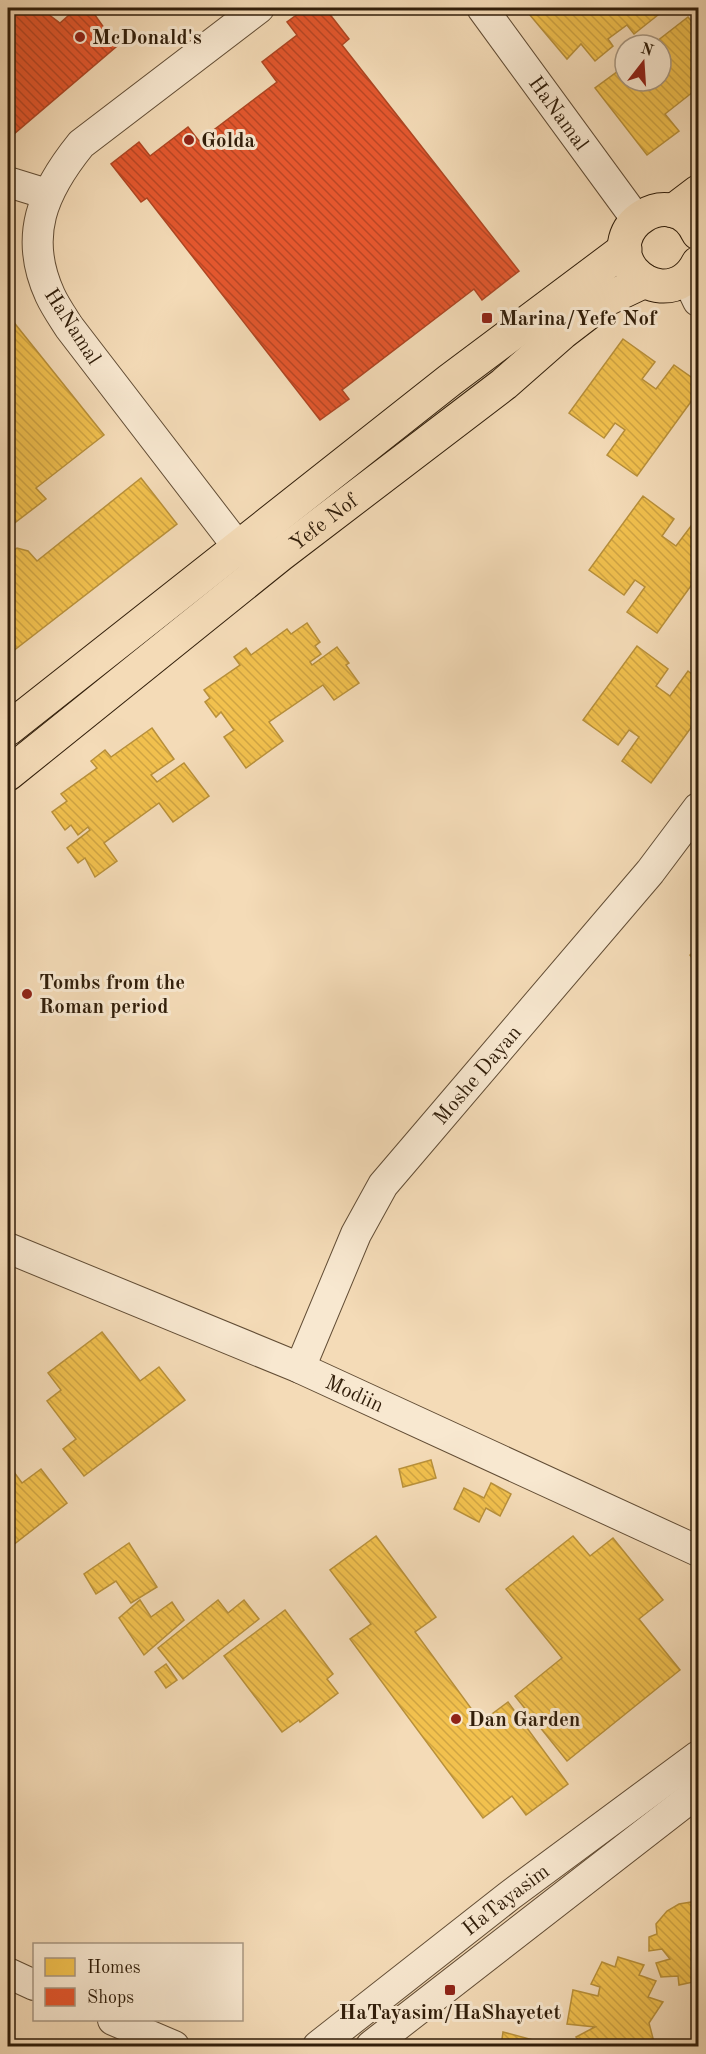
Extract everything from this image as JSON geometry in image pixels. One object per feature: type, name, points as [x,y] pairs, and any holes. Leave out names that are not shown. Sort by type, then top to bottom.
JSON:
[{"type":"main road","name":"Yefe Nof","points":[[8,729],[631,235],[654,211],[686,201],[691,222],[699,233]]},
{"type":"main road","points":[[631,235],[630,268],[645,281],[666,286],[695,281]]},
{"type":"main road","name":"Yefe Nof","points":[[8,774],[280,555],[504,384],[562,333],[605,300],[645,281]]},
{"type":"street","name":"HaNamal","points":[[238,548],[69,327],[50,297],[37,249],[40,220],[47,194],[61,169],[81,144],[259,8]]},
{"type":"street","name":"HaNamal","points":[[483,8],[631,235]]},
{"type":"street","points":[[8,182],[47,194]]},
{"type":"street","points":[[238,548],[255,555],[280,555]]},
{"type":"street","name":"Moshe Dayan","points":[[300,1368],[356,1234],[383,1185],[635,890],[699,808]]},
{"type":"street","name":"Modiin","points":[[8,1248],[300,1368],[699,1551]]},
{"type":"street","name":"HaTayasim","points":[[318,2046],[509,1896],[699,1756]]},
{"type":"street","name":"HaTayasim","points":[[371,2046],[699,1792]]},
{"type":"street","points":[[8,1973],[33,1985]]},
{"type":"street","points":[[118,2021],[174,2046]]},
{"type":"building: Homes","points":[[524,8],[652,8],[658,15],[635,33],[627,25],[613,33],[608,39],[613,46],[595,61],[581,44],[567,59]]},
{"type":"building: Homes","points":[[688,17],[693,23],[698,18],[698,88],[665,114],[679,131],[647,155],[595,88],[613,75],[613,93],[673,93],[673,33],[667,33]]},
{"type":"building: Homes","points":[[8,315],[104,435],[36,488],[46,499],[8,528]]},
{"type":"building: Homes","points":[[623,339],[655,362],[642,379],[656,389],[674,365],[698,382],[698,392],[637,476],[607,455],[625,430],[615,423],[604,438],[569,413]]},
{"type":"building: Homes","points":[[141,478],[177,524],[8,655],[8,555],[17,548],[28,551],[37,561]]},
{"type":"building: Homes","points":[[643,496],[674,519],[662,536],[676,546],[694,522],[698,525],[698,576],[657,633],[627,612],[645,587],[635,580],[624,595],[589,570]]},
{"type":"building: Homes","points":[[307,623],[320,642],[315,646],[321,654],[310,662],[312,665],[337,647],[349,663],[346,665],[359,683],[334,700],[323,685],[269,722],[283,741],[246,768],[224,737],[234,730],[221,712],[216,717],[205,702],[210,698],[204,690],[240,665],[234,657],[246,648],[251,655],[287,629],[291,634]]},
{"type":"building: Homes","points":[[637,646],[668,669],[656,686],[670,696],[688,671],[698,679],[698,718],[651,783],[622,761],[639,737],[629,730],[618,745],[583,720]]},
{"type":"building: Homes","points":[[152,728],[174,759],[151,775],[157,782],[184,763],[209,796],[173,822],[159,803],[104,843],[117,861],[95,877],[85,858],[78,863],[67,848],[90,830],[88,827],[78,835],[71,825],[65,830],[52,812],[67,801],[61,794],[97,768],[91,761],[105,750],[111,757]]},
{"type":"building: Homes","points":[[698,948],[698,966],[690,955]]},
{"type":"building: Homes","points":[[102,1332],[140,1381],[159,1367],[185,1400],[84,1476],[63,1449],[76,1439],[47,1401],[61,1390],[48,1373]]},
{"type":"building: Homes","points":[[431,1460],[436,1478],[403,1487],[399,1469]]},
{"type":"building: Homes","points":[[8,1464],[22,1483],[41,1469],[67,1503],[8,1549]]},
{"type":"building: Homes","points":[[491,1483],[511,1494],[500,1516],[486,1508],[479,1522],[454,1509],[464,1488],[484,1498]]},
{"type":"building: Homes","points":[[376,1536],[436,1617],[415,1632],[481,1722],[508,1702],[568,1784],[526,1815],[512,1796],[483,1818],[350,1639],[371,1624],[330,1570]]},
{"type":"building: Homes","points":[[573,1536],[590,1556],[613,1538],[663,1600],[639,1619],[680,1670],[567,1761],[515,1696],[562,1658],[506,1589]]},
{"type":"building: Homes","points":[[129,1543],[157,1587],[131,1603],[116,1581],[96,1594],[84,1574]]},
{"type":"building: Homes","points":[[140,1600],[151,1617],[172,1602],[184,1620],[144,1655],[119,1618]]},
{"type":"building: Homes","points":[[218,1600],[228,1613],[244,1600],[259,1619],[183,1679],[158,1648]]},
{"type":"building: Homes","points":[[285,1610],[333,1674],[327,1679],[338,1693],[300,1722],[299,1720],[282,1732],[224,1656]]},
{"type":"building: Homes","points":[[166,1664],[177,1680],[166,1688],[155,1672]]},
{"type":"building: Homes","points":[[698,1903],[698,1981],[679,1985],[678,1976],[661,1977],[656,1963],[670,1959],[662,1949],[649,1951],[649,1937],[657,1934],[656,1924],[667,1911],[679,1904]]},
{"type":"building: Homes","points":[[618,1957],[644,1965],[639,1975],[656,1981],[648,1997],[663,2002],[649,2023],[655,2046],[584,2046],[576,2037],[595,2027],[567,2024],[573,1990],[598,1996],[600,1987],[591,1984],[602,1962],[615,1967]]},
{"type":"building: Homes","points":[[503,2032],[537,2041],[537,2046],[501,2046]]},
{"type":"building: Shops","points":[[8,8],[40,8],[60,23],[77,8],[90,8],[117,46],[8,139]]},
{"type":"building: Shops","points":[[306,8],[325,8],[349,39],[342,45],[519,271],[482,300],[474,289],[342,390],[349,399],[320,420],[147,198],[141,202],[111,164],[139,142],[150,156],[188,127],[199,141],[277,82],[262,62],[297,35],[287,22]]},
{"type":"place","name":"McDonald's","points":[[80,37]]},
{"type":"place","name":"Golda","points":[[189,140]]},
{"type":"place","name":"Marina/Yefe Nof","points":[[487,318]]},
{"type":"place","name":"Tombs from the Roman period","points":[[27,994]]},
{"type":"place","name":"Dan Garden","points":[[456,1719]]},
{"type":"place","name":"HaTayasim/HaShayetet","points":[[450,1990]]}]
